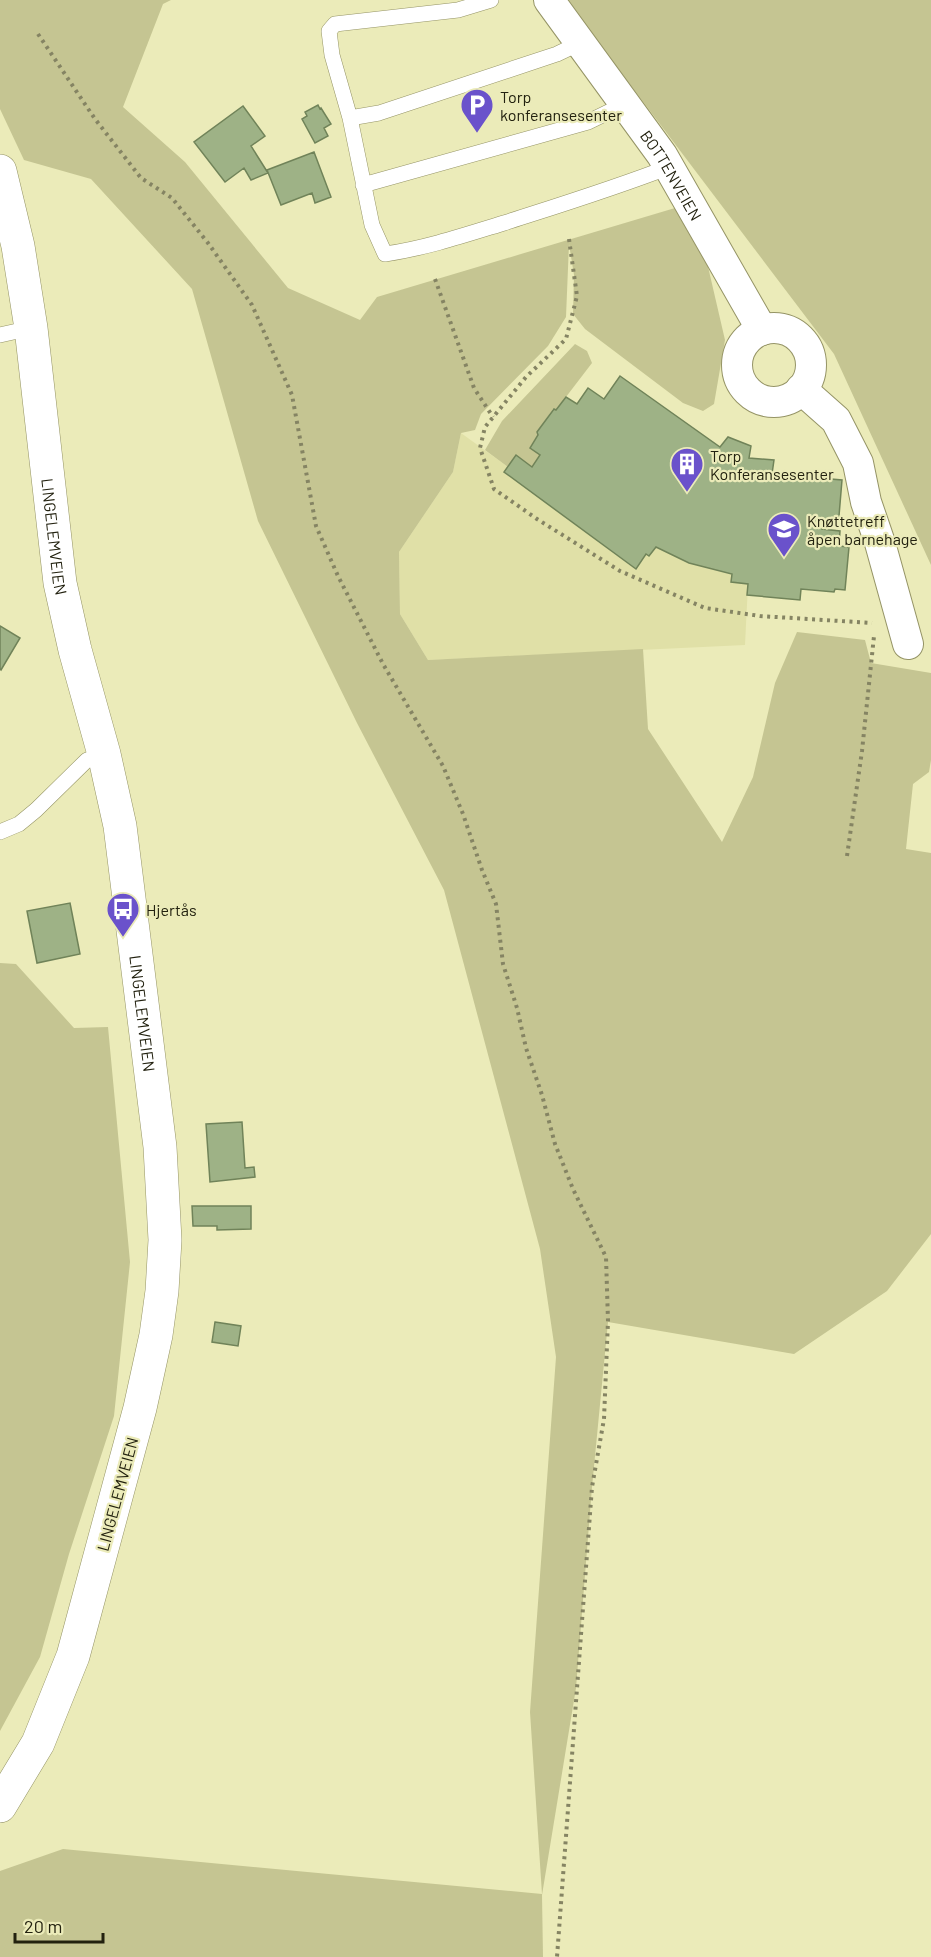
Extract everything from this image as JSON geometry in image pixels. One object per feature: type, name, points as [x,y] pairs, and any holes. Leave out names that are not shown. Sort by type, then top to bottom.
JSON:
[{"type":"main road","name":"LINGELEMVEIEN","points":[[0,171],[18,246],[32,328],[43,446],[60,583],[120,826],[160,1147],[165,1240],[162,1291],[156,1335],[140,1408],[73,1656],[38,1743],[0,1806]]},
{"type":"street","name":"BOTTENVEIEN","points":[[549,0],[669,167],[762,330]]},
{"type":"street","points":[[774,328],[795,335],[804,343],[811,364],[809,376],[801,389],[785,400],[772,402],[760,399],[749,392],[741,383],[737,370],[740,352],[751,336],[762,330],[774,328]]},
{"type":"street","points":[[801,389],[836,420],[858,463],[866,502],[908,644]]},
{"type":"lane","points":[[491,0],[458,10],[334,24],[329,31],[332,55],[350,118],[372,225],[385,254],[415,250],[602,192],[669,167]]},
{"type":"lane","points":[[350,118],[379,113],[557,54],[580,43]]},
{"type":"lane","points":[[363,185],[588,122],[625,104]]},
{"type":"lane","points":[[0,335],[32,328]]},
{"type":"lane","points":[[0,832],[19,824],[36,810],[87,760],[104,754]]},
{"type":"path","points":[[38,34],[95,119],[141,178],[172,198],[208,243],[252,305],[269,340],[292,395],[316,526],[338,576],[383,664],[443,766],[496,904],[503,964],[555,1144],[573,1189],[606,1257],[608,1321],[604,1419],[592,1487],[557,1957]]},
{"type":"path","points":[[569,238],[577,296],[566,339],[526,377],[485,427],[480,448],[494,489],[620,571],[705,608],[860,623]]},
{"type":"path","points":[[435,279],[474,388],[493,417]]},
{"type":"path","points":[[847,856],[862,751],[874,633]]},
{"type":"shaded area","points":[[0,0],[171,0],[163,4],[123,107],[185,162],[288,288],[360,320],[377,297],[675,208],[706,258],[725,340],[714,404],[703,411],[683,403],[585,329],[573,314],[574,275],[569,244],[566,317],[548,346],[481,414],[475,430],[461,433],[453,472],[399,552],[400,614],[428,660],[643,649],[648,729],[722,842],[753,777],[775,683],[797,632],[865,640],[871,663],[931,673],[931,760],[929,772],[913,784],[906,849],[931,853],[931,1234],[887,1291],[794,1354],[608,1322],[576,1688],[542,1895],[543,1957],[0,1957],[0,1871],[63,1849],[542,1894],[530,1712],[556,1357],[540,1249],[444,890],[357,723],[258,521],[192,289],[91,179],[24,160],[0,109]]},
{"type":"shaded area","points":[[566,0],[931,0],[931,565],[834,354]]},
{"type":"shaded area","points":[[575,344],[587,351],[592,363],[556,410],[553,409],[537,432],[538,435],[530,447],[540,455],[532,467],[508,467],[485,450],[502,421]]},
{"type":"shaded area","points":[[461,433],[508,467],[504,472],[635,569],[646,554],[649,556],[656,547],[689,563],[732,574],[732,582],[748,584],[745,645],[428,660],[400,614],[399,552],[453,472]]},
{"type":"shaded area","points":[[0,963],[16,964],[74,1028],[108,1027],[130,1262],[114,1416],[69,1554],[40,1657],[0,1731]]},
{"type":"building","points":[[318,105],[331,124],[324,128],[328,136],[315,143],[302,119],[307,116],[305,112]]},
{"type":"building","points":[[243,106],[265,136],[251,146],[268,173],[251,180],[244,168],[225,182],[194,142]]},
{"type":"building","points":[[314,152],[331,197],[315,203],[312,193],[281,205],[267,170]]},
{"type":"building","name":"Torp Konferansesenter","points":[[620,376],[720,447],[728,437],[751,446],[749,458],[774,460],[772,474],[842,480],[839,516],[823,522],[822,529],[840,531],[839,546],[849,547],[845,590],[835,589],[834,592],[801,589],[800,600],[747,595],[748,584],[731,582],[732,574],[689,563],[656,547],[649,556],[646,554],[636,569],[504,472],[516,455],[532,467],[540,455],[530,448],[538,435],[537,432],[566,397],[577,404],[588,388],[604,399]]},
{"type":"building","points":[[0,626],[20,638],[1,670],[0,669]]},
{"type":"building","points":[[70,903],[80,954],[37,963],[27,911]]},
{"type":"building","points":[[242,1122],[245,1168],[254,1167],[255,1177],[210,1182],[206,1124]]},
{"type":"building","points":[[192,1206],[251,1206],[251,1229],[217,1230],[217,1226],[193,1226]]},
{"type":"building","points":[[215,1322],[241,1326],[238,1346],[212,1342]]},
{"type":"place","name":"Torp konferansesenter","points":[[477,134]]},
{"type":"place","name":"Torp Konferansesenter","points":[[687,493]]},
{"type":"place","name":"Knøttetreff åpen barnehage","points":[[784,558]]},
{"type":"place","name":"Hjertås","points":[[123,938]]}]
